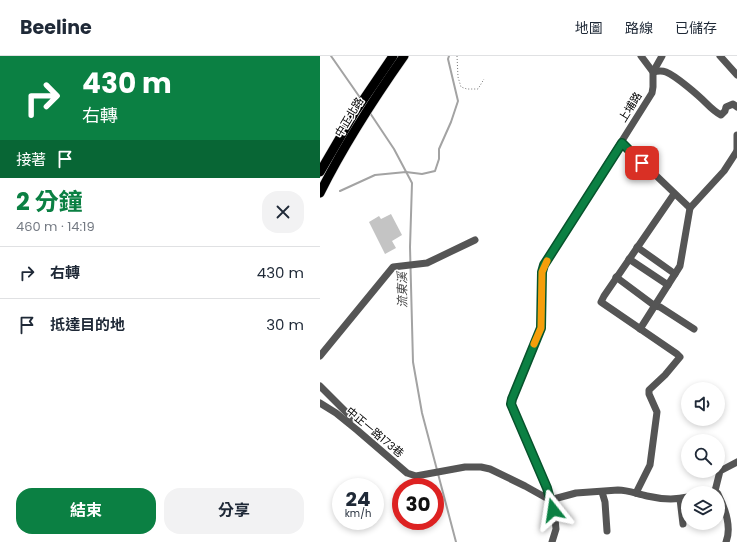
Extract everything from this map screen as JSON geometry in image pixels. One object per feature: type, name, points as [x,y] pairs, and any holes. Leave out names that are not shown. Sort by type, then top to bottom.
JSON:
[{"type":"main road","name":"中正北路","points":[[320,193],[359,123],[372,94],[394,56]]},
{"type":"main road","name":"中正北路","points":[[320,172],[355,112],[404,56]]},
{"type":"street","points":[[641,56],[653,72],[666,72],[705,102],[716,113],[721,115],[725,112],[726,108],[733,104],[737,107]]},
{"type":"street","name":"上埔路","points":[[552,542],[556,529],[547,488],[511,404],[512,399],[541,328],[542,272],[544,265],[652,93],[653,72],[662,56]]},
{"type":"street","points":[[720,56],[737,75]]},
{"type":"street","points":[[640,329],[680,266],[690,208],[724,171],[737,152],[737,135]]},
{"type":"street","points":[[622,143],[690,208]]},
{"type":"street","points":[[636,493],[650,465],[656,420],[657,412],[649,394],[649,390],[665,375],[680,357],[601,302],[616,277],[674,194]]},
{"type":"street","points":[[320,356],[394,266],[427,263],[474,240]]},
{"type":"street","points":[[637,247],[675,274]]},
{"type":"street","points":[[629,259],[668,286]]},
{"type":"street","points":[[616,277],[654,306],[660,307],[694,329]]},
{"type":"street","points":[[320,386],[352,418]]},
{"type":"street","name":"中正一路173巷","points":[[321,405],[336,413],[407,473],[416,476],[465,467],[481,467],[490,469],[550,500]]},
{"type":"street","points":[[718,486],[720,471],[737,462]]},
{"type":"street","points":[[550,500],[576,493],[625,490],[648,496],[675,500],[680,499],[681,507]]},
{"type":"street","points":[[602,492],[607,531]]},
{"type":"street","points":[[725,511],[728,526],[728,536],[726,542]]},
{"type":"path","points":[[457,56],[458,77],[461,86],[467,89],[478,89],[484,79]]},
{"type":"building","points":[[391,214],[402,235],[392,241],[396,248],[385,254],[369,222],[379,216],[381,219]]},
{"type":"waterway","name":"流東溪","points":[[331,56],[361,99]]},
{"type":"waterway","points":[[340,191],[375,175],[406,172],[422,174],[435,171],[439,159],[439,149],[451,122],[458,101],[448,59],[449,56]]},
{"type":"waterway","name":"流東溪","points":[[370,113],[394,149],[412,183],[410,247],[413,362],[422,413],[456,542]]},
{"type":"slow traffic","points":[[534,344],[541,328],[542,272],[547,261]]},
{"type":"route","points":[[553,510],[547,488],[511,404],[541,328],[542,272],[544,265],[622,143],[642,163]]}]
